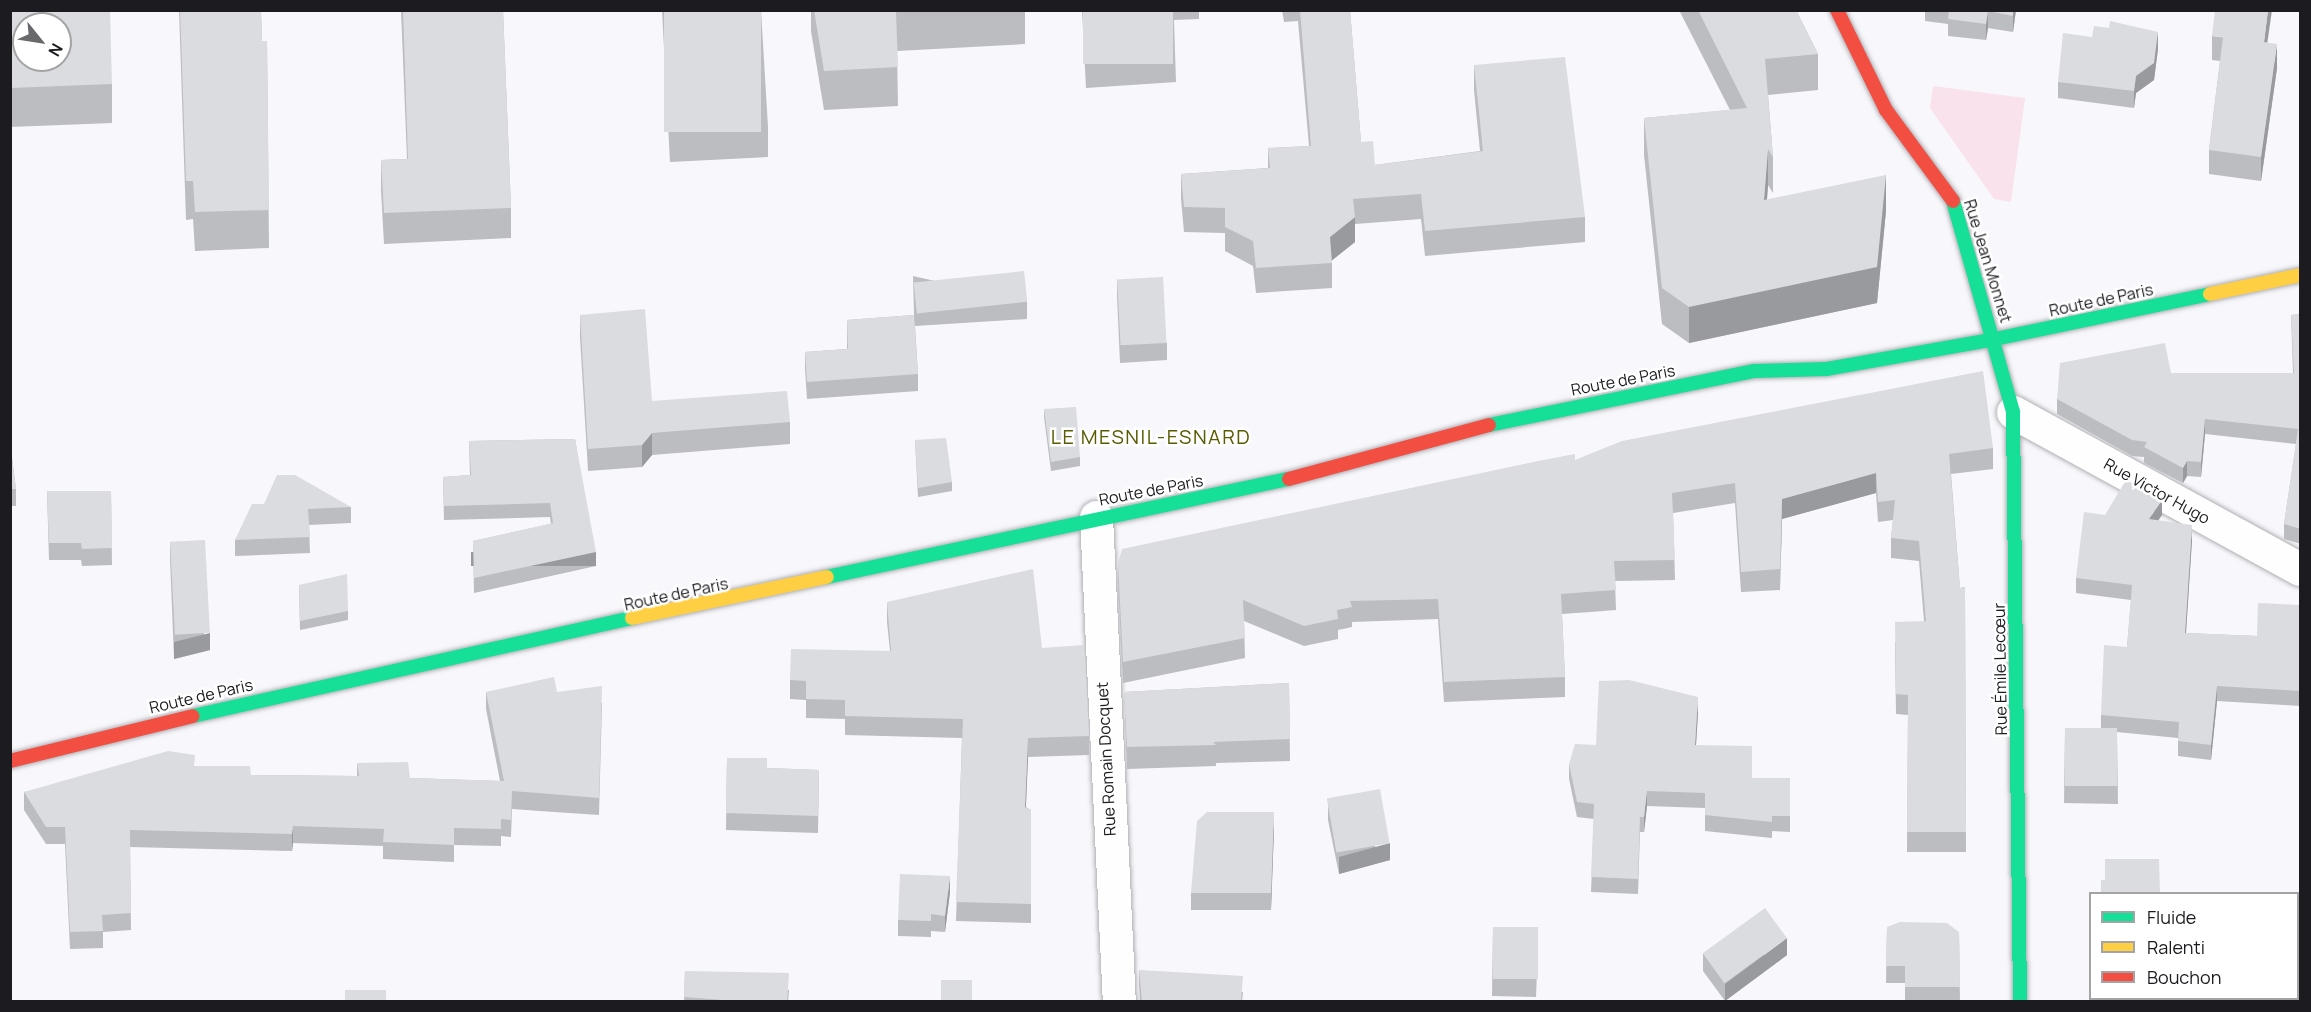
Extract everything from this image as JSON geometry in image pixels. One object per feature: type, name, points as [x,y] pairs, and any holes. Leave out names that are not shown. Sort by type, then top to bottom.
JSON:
[{"type":"main road","name":"Rue Jean Monnet","points":[[1837,10],[1886,110],[1952,198],[1995,339]]},
{"type":"main road","name":"Route de Paris","points":[[10,761],[327,683],[1096,517],[1344,467],[1431,436],[1755,371],[1827,369],[1995,339],[2301,275]]},
{"type":"main road","name":"Rue Émile Lecœur","points":[[1995,339],[2013,412],[2020,1002]]},
{"type":"street","name":"Rue Victor Hugo","points":[[2013,412],[2301,570]]},
{"type":"street","name":"Rue Romain Docquet","points":[[1096,517],[1119,1002]]},
{"type":"shaded area","points":[[1933,86],[2025,98],[2011,202],[1994,199],[1930,108]]},
{"type":"building","points":[[10,10],[110,10],[112,84],[10,88]]},
{"type":"building","points":[[180,10],[261,10],[262,41],[267,41],[269,210],[195,212],[193,181],[186,181]]},
{"type":"building","points":[[403,10],[503,10],[511,208],[384,213],[381,160],[408,159]]},
{"type":"building","points":[[664,10],[761,10],[761,132],[664,132]]},
{"type":"building","points":[[814,10],[926,10],[896,12],[898,67],[824,71]]},
{"type":"building","points":[[1083,10],[1173,10],[1173,64],[1083,64]]},
{"type":"building","points":[[1300,10],[1350,10],[1361,142],[1373,141],[1375,165],[1483,151],[1474,65],[1565,57],[1585,217],[1425,231],[1421,194],[1353,199],[1355,217],[1330,237],[1332,263],[1256,268],[1253,241],[1225,227],[1225,208],[1184,207],[1181,174],[1270,168],[1268,148],[1311,146]]},
{"type":"building","points":[[1698,10],[1796,10],[1818,54],[1765,59],[1773,157],[1768,149],[1764,200],[1886,175],[1877,267],[1689,307],[1662,288],[1644,118],[1747,108]]},
{"type":"building","points":[[1949,10],[2013,10],[2013,16],[1988,11],[1986,24],[1948,19]]},
{"type":"building","points":[[2215,10],[2268,10],[2264,42],[2277,44],[2261,157],[2209,150],[2223,37],[2212,36]]},
{"type":"building","points":[[2110,21],[2158,32],[2154,63],[2136,76],[2134,91],[2058,82],[2063,33],[2092,37],[2094,26],[2109,28]]},
{"type":"building","points":[[1024,271],[1027,302],[917,313],[914,283]]},
{"type":"building","points":[[1163,277],[1166,343],[1121,345],[1117,279]]},
{"type":"building","points":[[645,309],[652,401],[787,391],[790,422],[652,433],[642,445],[588,449],[580,315]]},
{"type":"building","points":[[2301,314],[2301,529],[2284,524],[2298,429],[2205,419],[2201,462],[2187,461],[2183,468],[2144,447],[2147,442],[2132,440],[2057,399],[2060,363],[2165,343],[2171,373],[2294,373],[2291,315]]},
{"type":"building","points":[[914,315],[918,374],[807,382],[805,352],[848,349],[847,320]]},
{"type":"building","points":[[1983,371],[1993,448],[1949,454],[1960,588],[1965,587],[1966,832],[1907,832],[1908,695],[1896,694],[1895,622],[1926,621],[1919,541],[1891,538],[1895,500],[1878,502],[1876,473],[1782,499],[1780,569],[1741,572],[1735,483],[1672,493],[1675,560],[1614,561],[1616,590],[1561,594],[1565,677],[1444,682],[1438,599],[1350,601],[1352,607],[1337,610],[1338,619],[1304,626],[1243,600],[1245,638],[1123,662],[1118,563],[1122,549],[1543,460],[1575,454],[1575,460],[1622,441]]},
{"type":"building","points":[[1076,407],[1080,457],[1051,462],[1044,409]]},
{"type":"building","points":[[946,438],[952,482],[918,488],[915,440]]},
{"type":"building","points":[[575,439],[596,552],[474,578],[473,541],[553,523],[550,503],[444,506],[443,477],[471,475],[469,441]]},
{"type":"building","points":[[10,442],[16,489],[10,489]]},
{"type":"building","points":[[277,475],[295,475],[351,507],[308,509],[310,537],[235,540],[252,504],[264,504]]},
{"type":"building","points":[[2126,480],[2162,500],[2149,519],[2192,525],[2185,633],[2257,636],[2258,603],[2301,605],[2301,691],[2217,686],[2211,745],[2178,741],[2179,722],[2101,715],[2104,645],[2127,647],[2132,585],[2076,578],[2084,512],[2105,515]]},
{"type":"building","points":[[47,491],[111,491],[112,548],[82,549],[81,543],[49,543]]},
{"type":"building","points":[[205,540],[210,633],[175,635],[170,542]]},
{"type":"building","points":[[1033,569],[1042,648],[1084,645],[1089,736],[1028,738],[1025,807],[1031,810],[1031,904],[956,902],[963,719],[845,716],[845,700],[806,699],[806,681],[790,680],[791,649],[891,651],[887,602]]},
{"type":"building","points":[[347,574],[348,611],[300,621],[299,585]]},
{"type":"building","points":[[554,677],[557,692],[602,686],[599,798],[512,791],[511,820],[501,819],[501,829],[454,828],[454,845],[383,842],[384,829],[293,826],[292,834],[130,830],[131,913],[102,915],[103,931],[70,932],[65,827],[46,827],[24,792],[168,751],[195,755],[194,766],[250,766],[251,775],[359,776],[357,763],[408,762],[410,778],[504,781],[486,692]]},
{"type":"building","points":[[1629,680],[1698,697],[1695,745],[1752,746],[1752,778],[1790,778],[1790,816],[1772,816],[1772,822],[1705,815],[1705,793],[1647,791],[1644,817],[1640,817],[1638,879],[1591,877],[1594,804],[1577,802],[1569,764],[1575,744],[1596,745],[1599,681]]},
{"type":"building","points":[[1289,683],[1290,739],[1213,742],[1216,745],[1127,747],[1124,692]]},
{"type":"building","points":[[2065,728],[2117,728],[2117,786],[2065,786]]},
{"type":"building","points":[[727,758],[767,758],[767,768],[819,770],[818,816],[726,813]]},
{"type":"building","points":[[1380,789],[1390,843],[1336,853],[1327,798]]},
{"type":"building","points":[[1207,812],[1274,812],[1271,893],[1191,893],[1197,821]]},
{"type":"building","points":[[2105,859],[2159,859],[2160,892],[2101,892],[2101,880],[2105,880]]},
{"type":"building","points":[[900,874],[950,876],[945,916],[931,914],[931,921],[898,920]]},
{"type":"building","points":[[1765,908],[1787,938],[1724,983],[1703,953]]},
{"type":"building","points":[[1900,922],[1947,923],[1959,932],[1960,987],[1905,987],[1905,966],[1886,966],[1887,927]]},
{"type":"building","points":[[1493,927],[1538,927],[1538,979],[1493,979]]},
{"type":"building","points":[[1139,970],[1243,976],[1241,1002],[1142,1002]]},
{"type":"building","points":[[685,971],[789,973],[787,1002],[749,1002],[684,997]]},
{"type":"building","points":[[941,980],[972,980],[972,1002],[941,1002]]},
{"type":"building","points":[[345,990],[386,990],[386,1002],[345,1002]]},
{"type":"building","points":[[2299,991],[2301,991],[2301,1002],[2104,1002],[2104,1000],[2299,1000]]},
{"type":"traffic: fast","points":[[1953,201],[2013,412],[2020,1002]]},
{"type":"traffic: fast","points":[[1489,425],[1755,371],[1827,369],[1995,339],[2210,294]]},
{"type":"traffic: fast","points":[[827,577],[1289,479]]},
{"type":"traffic: fast","points":[[193,716],[632,618]]},
{"type":"traffic: slow","points":[[2210,294],[2300,275]]},
{"type":"traffic: slow","points":[[632,618],[827,577]]},
{"type":"traffic: jam","points":[[1837,10],[1886,110],[1953,201]]},
{"type":"traffic: jam","points":[[1289,479],[1489,425]]},
{"type":"traffic: jam","points":[[10,761],[193,716]]},
{"type":"district","name":"LE MESNIL-ESNARD","points":[[1151,436]]}]
